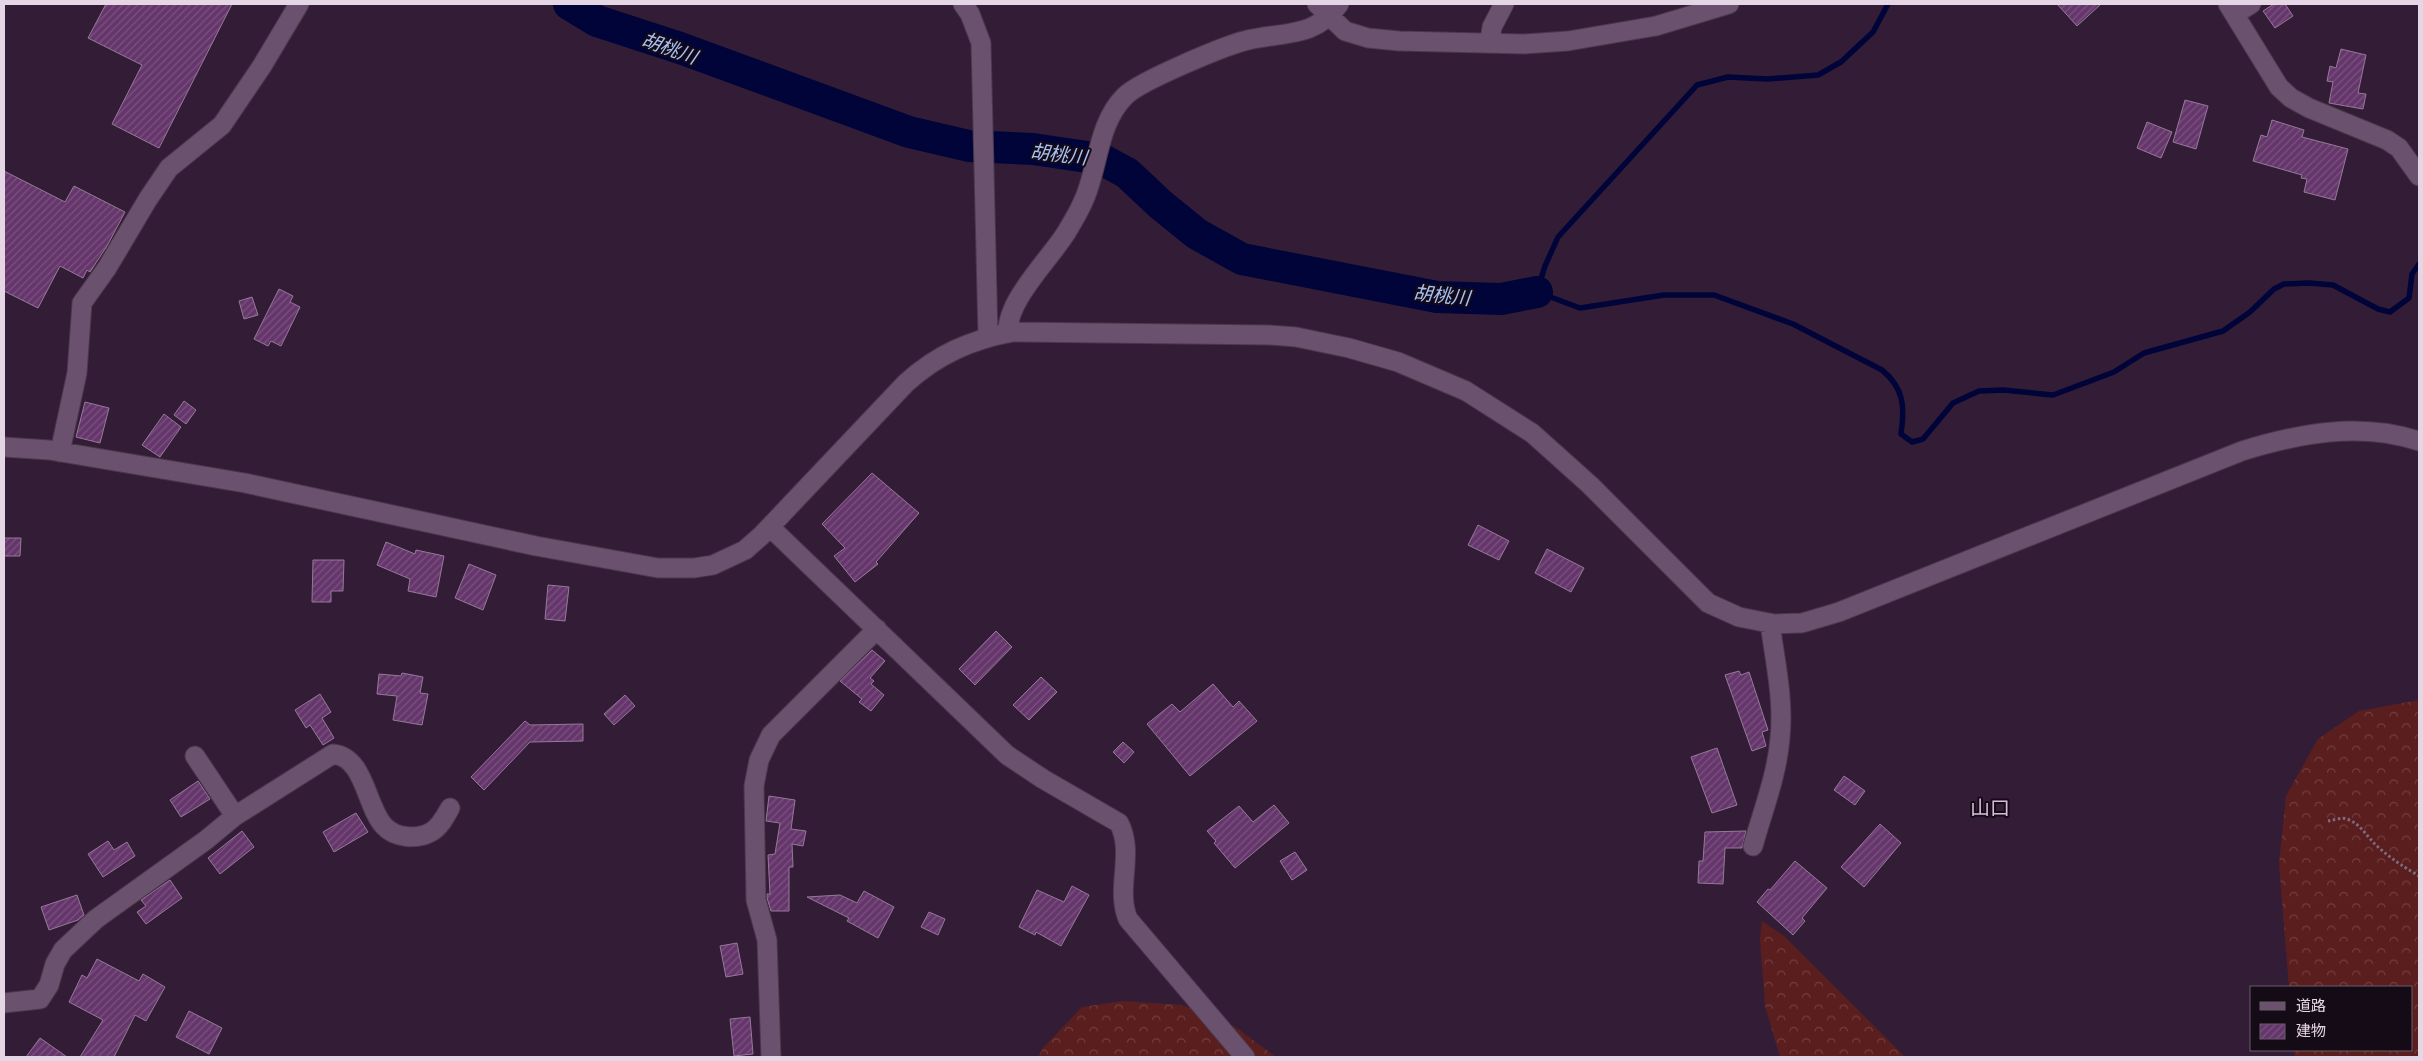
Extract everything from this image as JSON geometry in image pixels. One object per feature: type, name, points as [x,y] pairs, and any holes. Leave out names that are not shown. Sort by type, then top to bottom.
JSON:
[{"type":"street","points":[[60,452],[77,373],[82,303],[107,268],[148,198],[170,168],[222,125],[262,66],[299,4]]},
{"type":"street","points":[[963,4],[970,14],[981,43],[988,337]]},
{"type":"street","points":[[1490,42],[1492,27],[1504,4]]},
{"type":"street","points":[[1008,333],[1007,324],[1015,304],[1063,237],[1081,206],[1090,184],[1104,129],[1116,106],[1125,96],[1144,83],[1233,44],[1255,38],[1299,33],[1329,8],[1345,31],[1368,38],[1399,41],[1524,44],[1568,41],[1656,26],[1729,4]]},
{"type":"street","points":[[2251,4],[2231,9],[2279,87],[2291,98],[2308,108],[2387,140],[2399,148],[2419,176]]},
{"type":"street","points":[[4,447],[60,452],[245,483],[536,546],[658,568],[694,568],[712,565],[745,550],[770,527],[906,383],[924,367],[952,350],[988,337],[1008,333],[1269,335],[1296,337],[1358,350],[1418,370],[1466,391],[1532,433],[1590,486],[1708,603],[1739,617],[1770,624],[1802,623],[1839,612],[2242,452],[2277,441],[2306,434],[2363,430],[2384,432],[2419,441]]},
{"type":"street","points":[[770,527],[1007,755],[1043,779],[1119,823],[1124,833],[1126,847],[1123,895],[1124,910],[1128,919],[1245,1057]]},
{"type":"street","points":[[1753,846],[1778,759],[1780,738],[1780,698],[1770,624]]},
{"type":"street","points":[[771,1057],[767,940],[756,900],[755,773],[765,745],[771,735],[877,629]]},
{"type":"street","points":[[4,1003],[40,999],[49,985],[55,964],[72,940],[96,919],[206,840],[236,816],[334,754],[341,755],[352,762],[384,826],[397,834],[416,837],[430,833],[443,820],[450,808]]},
{"type":"street","points":[[195,756],[236,816]]},
{"type":"path","points":[[2328,821],[2345,818],[2361,827],[2387,855],[2419,876]]},
{"type":"green space","points":[[2419,700],[2419,1057],[2295,1057],[2294,1051],[2413,1051],[2413,986],[2289,986],[2279,864],[2286,796],[2318,739],[2359,711]]},
{"type":"green space","points":[[1762,921],[1784,936],[1905,1057],[1780,1057],[1765,1006],[1760,939]]},
{"type":"green space","points":[[1123,1001],[1182,1005],[1235,1027],[1276,1057],[1038,1057],[1043,1048],[1082,1007]]},
{"type":"building","points":[[106,4],[232,4],[159,148],[112,124],[142,65],[88,38]]},
{"type":"building","points":[[2057,4],[2101,4],[2077,26]]},
{"type":"building","points":[[2274,4],[2285,4],[2293,16],[2275,28],[2263,11]]},
{"type":"building","points":[[2341,49],[2366,55],[2358,93],[2366,94],[2363,109],[2329,103],[2333,82],[2327,81],[2330,66],[2336,68]]},
{"type":"building","points":[[2185,100],[2208,106],[2196,149],[2173,142]]},
{"type":"building","points":[[2272,120],[2304,130],[2302,137],[2348,149],[2335,200],[2304,192],[2307,179],[2301,178],[2302,175],[2253,161],[2261,135],[2267,137]]},
{"type":"building","points":[[2147,122],[2172,132],[2161,158],[2137,148]]},
{"type":"building","points":[[4,171],[65,202],[74,186],[125,212],[107,246],[90,272],[87,270],[83,278],[60,266],[38,308],[4,291]]},
{"type":"building","points":[[279,289],[293,296],[290,302],[300,307],[281,346],[271,341],[268,346],[254,339]]},
{"type":"building","points":[[252,297],[258,315],[244,319],[239,301]]},
{"type":"building","points":[[184,401],[196,410],[186,424],[174,415]]},
{"type":"building","points":[[85,402],[109,408],[100,443],[76,437]]},
{"type":"building","points":[[164,414],[181,427],[160,457],[142,445]]},
{"type":"building","points":[[872,473],[919,513],[876,562],[878,564],[855,582],[834,556],[845,548],[822,524]]},
{"type":"building","points":[[1478,525],[1509,541],[1499,560],[1468,545]]},
{"type":"building","points":[[4,538],[21,538],[20,556],[4,556]]},
{"type":"building","points":[[386,542],[415,554],[416,550],[444,556],[436,597],[408,591],[410,579],[377,565]]},
{"type":"building","points":[[1547,549],[1584,568],[1571,592],[1535,573]]},
{"type":"building","points":[[313,560],[344,560],[343,591],[331,591],[331,602],[312,602]]},
{"type":"building","points":[[469,564],[496,575],[483,610],[455,598]]},
{"type":"building","points":[[548,585],[569,587],[565,621],[545,619]]},
{"type":"building","points":[[996,631],[1012,647],[975,685],[959,669]]},
{"type":"building","points":[[872,650],[885,661],[870,678],[874,681],[871,684],[884,695],[871,711],[859,702],[862,699],[840,681]]},
{"type":"building","points":[[1739,671],[1741,675],[1749,672],[1768,730],[1762,732],[1766,746],[1752,751],[1725,675]]},
{"type":"building","points":[[402,673],[423,677],[420,693],[428,694],[422,725],[393,720],[397,696],[377,694],[379,674],[401,676]]},
{"type":"building","points":[[1041,677],[1057,692],[1029,720],[1013,705]]},
{"type":"building","points":[[1213,684],[1233,707],[1239,701],[1257,721],[1190,776],[1147,724],[1172,704],[1180,712]]},
{"type":"building","points":[[320,694],[331,712],[322,718],[334,738],[323,745],[310,725],[306,728],[295,710]]},
{"type":"building","points":[[625,695],[635,706],[614,725],[604,714]]},
{"type":"building","points":[[525,721],[530,725],[583,724],[583,741],[530,742],[484,790],[471,777]]},
{"type":"building","points":[[1123,742],[1134,752],[1124,763],[1113,752]]},
{"type":"building","points":[[1717,748],[1737,805],[1712,813],[1691,757]]},
{"type":"building","points":[[1844,776],[1865,791],[1855,805],[1834,790]]},
{"type":"building","points":[[198,781],[210,799],[181,817],[170,800]]},
{"type":"building","points":[[769,796],[795,800],[791,829],[806,831],[803,846],[792,844],[793,867],[789,867],[789,911],[771,911],[767,898],[767,894],[770,894],[768,855],[775,854],[780,823],[766,821]]},
{"type":"building","points":[[1274,805],[1289,823],[1235,868],[1214,843],[1216,841],[1207,831],[1239,806],[1253,822]]},
{"type":"building","points":[[356,813],[368,832],[334,852],[323,832]]},
{"type":"building","points":[[1880,824],[1901,843],[1864,887],[1841,867]]},
{"type":"building","points":[[242,831],[254,847],[220,874],[208,858]]},
{"type":"building","points":[[1746,831],[1742,848],[1725,848],[1723,884],[1698,883],[1699,861],[1703,861],[1705,832]]},
{"type":"building","points":[[108,841],[114,850],[127,842],[135,856],[103,877],[88,854]]},
{"type":"building","points":[[1295,852],[1307,870],[1292,880],[1280,861]]},
{"type":"building","points":[[1795,861],[1827,888],[1802,918],[1805,921],[1793,935],[1757,902]]},
{"type":"building","points":[[170,880],[182,898],[146,924],[137,912],[146,906],[141,900]]},
{"type":"building","points":[[1072,886],[1089,895],[1061,946],[1036,932],[1035,935],[1019,927],[1037,890],[1064,902]]},
{"type":"building","points":[[864,891],[894,907],[878,938],[847,921],[849,918],[807,897],[840,895],[857,903]]},
{"type":"building","points":[[77,895],[84,915],[78,920],[49,930],[41,907]]},
{"type":"building","points":[[929,912],[945,919],[938,935],[921,927]]},
{"type":"building","points":[[737,943],[743,974],[726,977],[720,946]]},
{"type":"building","points":[[97,959],[139,981],[143,974],[165,987],[146,1021],[135,1015],[114,1057],[80,1057],[103,1020],[69,1002],[82,975],[87,978]]},
{"type":"building","points":[[189,1011],[222,1028],[209,1054],[176,1037]]},
{"type":"building","points":[[750,1017],[753,1054],[734,1056],[730,1019]]},
{"type":"building","points":[[40,1038],[67,1057],[26,1057]]},
{"type":"waterway","name":"胡桃川","points":[[569,4],[597,21],[680,48],[909,132],[969,146],[1033,149],[1101,159],[1127,173],[1160,204],[1197,234],[1242,259],[1437,297],[1501,299],[1537,292]]},
{"type":"waterway","points":[[1888,4],[1873,32],[1841,62],[1818,75],[1767,79],[1728,77],[1697,85],[1558,237],[1545,266],[1537,292],[1580,308],[1664,295],[1714,295],[1793,324],[1882,370],[1899,391],[1903,407],[1901,434],[1912,442],[1923,439],[1953,403],[1979,391],[2003,390],[2053,395],[2114,372],[2144,353],[2223,331],[2250,312],[2274,289],[2284,284],[2309,283],[2333,285],[2378,309],[2390,312],[2409,298],[2412,274],[2419,264]]},
{"type":"district","name":"山口","points":[[1990,806]]}]
